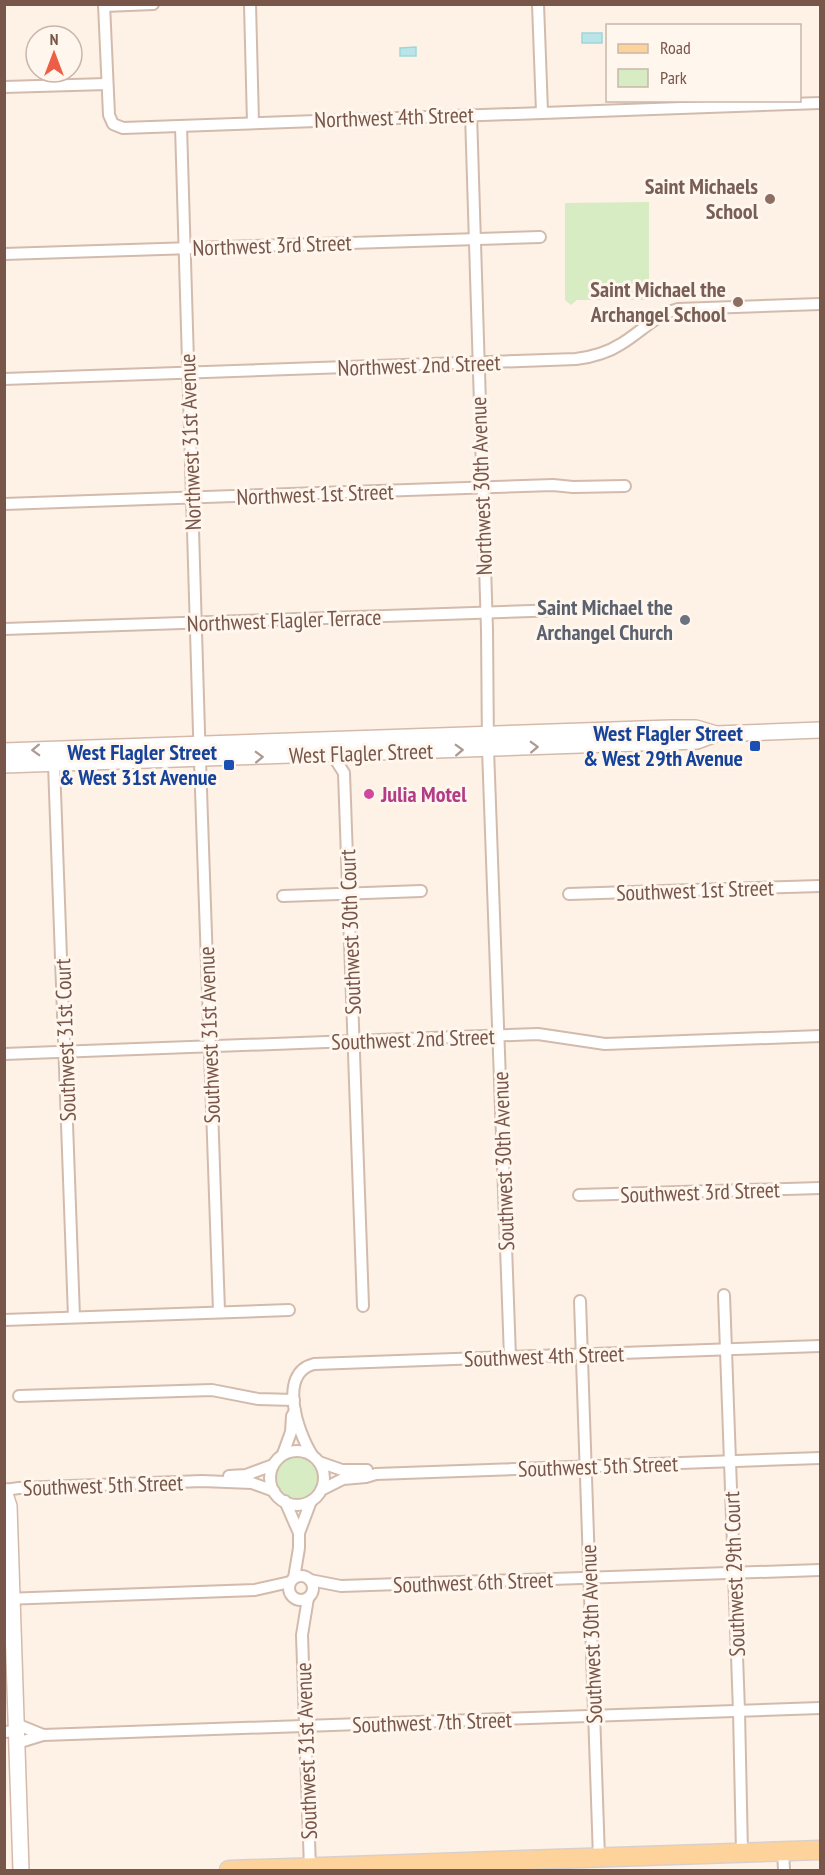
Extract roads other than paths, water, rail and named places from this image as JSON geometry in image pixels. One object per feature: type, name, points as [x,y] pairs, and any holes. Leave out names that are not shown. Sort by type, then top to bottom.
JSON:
[{"type":"main road","name":"West Flagler Street","points":[[4,751],[332,754],[630,730],[696,728],[716,734]]},
{"type":"main road","points":[[605,744],[630,730]]},
{"type":"main road","name":"West Flagler Street","points":[[4,765],[54,764],[200,751],[488,742],[605,744],[697,741],[716,734],[820,730]]},
{"type":"main road","points":[[4,1491],[9,1506],[8,1599],[21,1870]]},
{"type":"main road","points":[[229,1870],[342,1869],[820,1850]]},
{"type":"street","points":[[4,87],[107,84],[104,5],[153,4]]},
{"type":"street","points":[[250,4],[253,123]]},
{"type":"street","points":[[538,4],[542,112]]},
{"type":"street","name":"Northwest 4th Street","points":[[107,84],[110,120],[117,127],[128,129],[471,114],[820,103]]},
{"type":"street","name":"Northwest 30th Avenue","points":[[471,114],[488,742]]},
{"type":"street","name":"Northwest 31st Avenue","points":[[181,126],[200,751]]},
{"type":"street","name":"Northwest 3rd Street","points":[[4,254],[540,237]]},
{"type":"street","name":"Northwest 2nd Street","points":[[4,379],[565,360],[600,354],[619,346],[657,318],[678,309],[820,304]]},
{"type":"street","name":"Northwest 1st Street","points":[[4,504],[553,485],[625,486]]},
{"type":"street","name":"Northwest Flagler Terrace","points":[[4,629],[563,610]]},
{"type":"street","name":"Southwest 30th Avenue","points":[[488,742],[510,1357]]},
{"type":"street","name":"Southwest 31st Avenue","points":[[200,751],[219,1311]]},
{"type":"street","name":"Southwest 30th Court","points":[[352,753],[349,767],[344,773],[363,1306]]},
{"type":"street","points":[[332,754],[344,773]]},
{"type":"street","name":"Southwest 31st Court","points":[[54,764],[74,1317]]},
{"type":"street","name":"Southwest 1st Street","points":[[569,894],[820,886]]},
{"type":"street","points":[[283,896],[421,891]]},
{"type":"street","name":"Southwest 2nd Street","points":[[4,1054],[499,1036],[550,1035],[604,1044],[820,1036]]},
{"type":"street","name":"Southwest 3rd Street","points":[[579,1195],[820,1188]]},
{"type":"street","name":"Southwest 29th Court","points":[[724,1295],[742,1853]]},
{"type":"street","name":"Southwest 30th Avenue","points":[[580,1301],[599,1858]]},
{"type":"street","points":[[4,1320],[290,1310]]},
{"type":"street","name":"Southwest 4th Street","points":[[295,1406],[294,1384],[298,1373],[314,1364],[820,1346]]},
{"type":"street","points":[[19,1396],[212,1390],[295,1406]]},
{"type":"street","points":[[295,1406],[291,1432],[283,1454],[273,1465],[270,1478],[274,1491],[285,1501],[296,1505],[311,1501]]},
{"type":"street","points":[[292,1596],[288,1588],[299,1548],[299,1533],[311,1501],[321,1490],[324,1474],[303,1441],[295,1406]]},
{"type":"street","points":[[283,1454],[296,1450],[315,1458]]},
{"type":"street","name":"Southwest 5th Street","points":[[315,1458],[342,1470],[367,1470],[376,1474]]},
{"type":"street","name":"Southwest 5th Street","points":[[321,1490],[343,1479],[376,1474],[820,1458]]},
{"type":"street","name":"Southwest 5th Street","points":[[202,1481],[212,1477],[246,1475],[273,1465]]},
{"type":"street","name":"Southwest 5th Street","points":[[4,1491],[19,1488],[202,1481],[252,1483],[274,1491]]},
{"type":"street","points":[[285,1501],[299,1533]]},
{"type":"street","points":[[8,1599],[255,1590],[292,1596],[301,1600],[310,1596],[313,1587],[299,1548]]},
{"type":"street","name":"Southwest 6th Street","points":[[309,1579],[341,1586],[820,1570]]},
{"type":"street","points":[[255,1590],[300,1576],[309,1579]]},
{"type":"street","name":"Southwest 6th Street","points":[[310,1596],[341,1586]]},
{"type":"street","name":"Southwest 31st Avenue","points":[[292,1596],[302,1635],[310,1868]]},
{"type":"street","name":"Southwest 31st Avenue","points":[[302,1635],[310,1596]]},
{"type":"street","name":"Southwest 7th Street","points":[[13,1737],[820,1708]]},
{"type":"street","name":"Southwest 7th Street","points":[[13,1737],[43,1735]]},
{"type":"street","points":[[783,1851],[784,1870]]},
{"type":"water","points":[[582,33],[602,33],[602,43],[582,43]]},
{"type":"water","points":[[416,47],[416,56],[400,56],[400,48]]},
{"type":"place","name":"Saint Michaels School","points":[[770,199]]},
{"type":"place","name":"Saint Michael the Archangel School","points":[[738,302]]},
{"type":"place","name":"Saint Michael the Archangel Church","points":[[685,620]]},
{"type":"place","name":"West Flagler Street & West 29th Avenue","points":[[755,746]]},
{"type":"place","name":"West Flagler Street & West 31st Avenue","points":[[229,765]]},
{"type":"place","name":"Julia Motel","points":[[369,794]]}]
